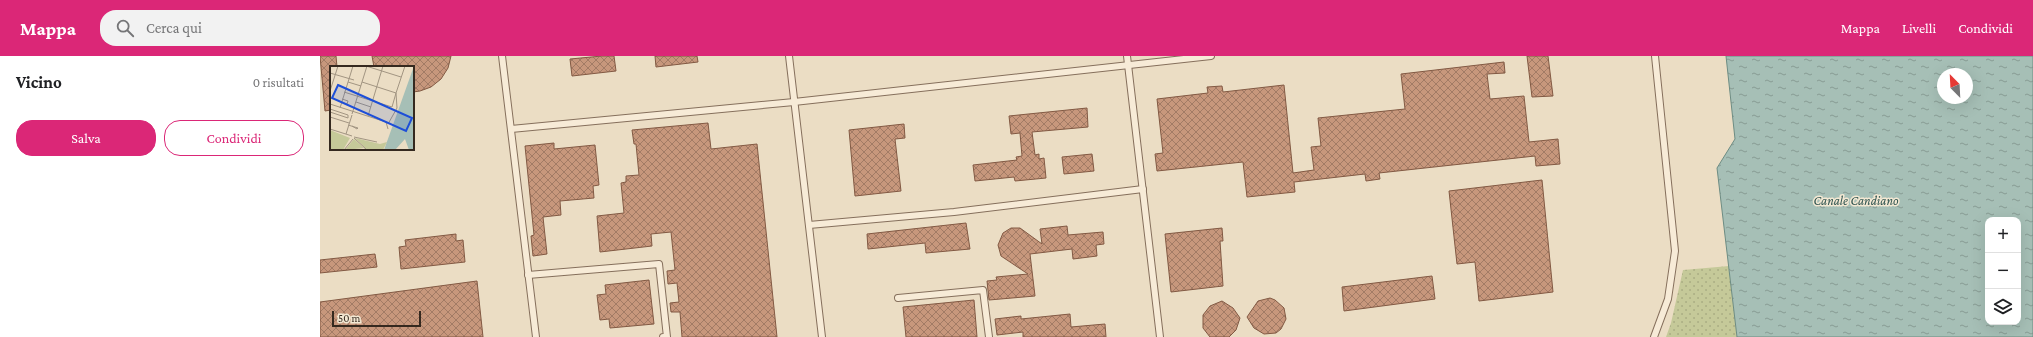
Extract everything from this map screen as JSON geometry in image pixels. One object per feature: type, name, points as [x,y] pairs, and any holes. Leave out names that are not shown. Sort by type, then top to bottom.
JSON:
[{"type":"lane","points":[[502,56],[536,337]]},
{"type":"lane","points":[[789,56],[822,337]]},
{"type":"lane","points":[[1127,56],[1160,337]]},
{"type":"lane","points":[[511,129],[794,102],[1128,67],[1211,56]]},
{"type":"lane","points":[[1654,337],[1668,299],[1675,251],[1655,56]]},
{"type":"lane","points":[[809,225],[954,212],[1142,189]]},
{"type":"lane","points":[[528,276],[659,264],[667,337],[663,337]]},
{"type":"lane","points":[[898,298],[983,290],[989,337]]},
{"type":"green space","points":[[1729,266],[1737,337],[1666,337],[1671,323],[1683,270]]},
{"type":"water","name":"Canale Candiano","points":[[1726,56],[2033,56],[2033,337],[1737,337],[1717,168],[1735,139]]},
{"type":"building","points":[[320,56],[336,56],[337,66],[330,66],[330,110],[325,111]]},
{"type":"building","points":[[372,56],[451,56],[448,68],[441,79],[431,87],[414,92],[414,66],[374,66]]},
{"type":"building","points":[[614,56],[616,71],[572,76],[570,59]]},
{"type":"building","points":[[655,56],[697,56],[698,62],[656,67]]},
{"type":"building","points":[[1527,56],[1548,56],[1553,96],[1532,97]]},
{"type":"building","points":[[1504,62],[1505,73],[1487,74],[1490,99],[1524,96],[1529,142],[1558,139],[1560,164],[1536,166],[1535,156],[1379,173],[1380,179],[1366,181],[1365,174],[1294,182],[1295,192],[1247,197],[1243,162],[1157,171],[1155,154],[1163,153],[1157,99],[1208,93],[1207,87],[1222,86],[1223,92],[1284,85],[1293,173],[1314,170],[1311,147],[1321,146],[1318,118],[1405,109],[1401,74]]},
{"type":"building","points":[[1087,108],[1088,127],[1032,132],[1035,155],[1039,154],[1039,159],[1044,158],[1046,178],[1015,181],[1014,177],[975,181],[973,165],[1017,160],[1016,157],[1022,156],[1020,133],[1011,134],[1009,116]]},
{"type":"building","points":[[708,123],[711,149],[757,144],[777,337],[682,337],[680,312],[671,312],[670,303],[679,302],[677,283],[668,284],[667,271],[675,270],[671,232],[651,234],[652,246],[600,252],[597,216],[624,213],[621,183],[626,182],[626,176],[639,175],[636,144],[634,144],[632,130]]},
{"type":"building","points":[[904,124],[905,138],[895,139],[901,191],[855,196],[849,130]]},
{"type":"building","points":[[554,143],[554,149],[595,145],[599,185],[593,186],[594,198],[560,201],[561,215],[543,217],[547,254],[533,256],[531,236],[534,235],[525,146]]},
{"type":"building","points":[[1092,154],[1094,171],[1064,174],[1062,157]]},
{"type":"building","points":[[1542,180],[1553,292],[1479,301],[1475,262],[1457,264],[1449,191]]},
{"type":"building","points":[[966,223],[970,249],[926,253],[925,243],[868,249],[867,234]]},
{"type":"building","points":[[1067,226],[1068,235],[1103,232],[1104,244],[1096,245],[1097,256],[1073,259],[1072,249],[1030,254],[1035,296],[989,300],[987,281],[997,280],[996,277],[1028,274],[1001,256],[998,245],[1003,233],[1011,228],[1020,228],[1042,244],[1040,229]]},
{"type":"building","points":[[1222,228],[1223,241],[1220,241],[1223,286],[1171,292],[1165,234]]},
{"type":"building","points":[[456,234],[456,241],[463,240],[465,262],[401,269],[399,247],[406,246],[405,240]]},
{"type":"building","points":[[375,254],[377,267],[320,273],[320,260]]},
{"type":"building","points":[[1432,276],[1435,299],[1344,311],[1342,287]]},
{"type":"building","points":[[649,280],[654,324],[610,328],[609,319],[600,320],[597,295],[606,294],[605,285]]},
{"type":"building","points":[[477,281],[483,337],[320,337],[320,302]]},
{"type":"building","points":[[1270,298],[1275,300],[1284,308],[1286,319],[1281,329],[1276,333],[1264,334],[1254,328],[1247,317],[1258,301]]},
{"type":"building","points":[[974,300],[977,337],[906,337],[903,307]]},
{"type":"building","points":[[1222,301],[1233,308],[1240,318],[1236,330],[1229,337],[1210,337],[1203,328],[1203,315],[1210,306]]},
{"type":"building","points":[[1070,314],[1071,327],[1105,324],[1106,337],[1023,337],[1023,332],[997,335],[995,319],[1021,316],[1021,319]]}]
